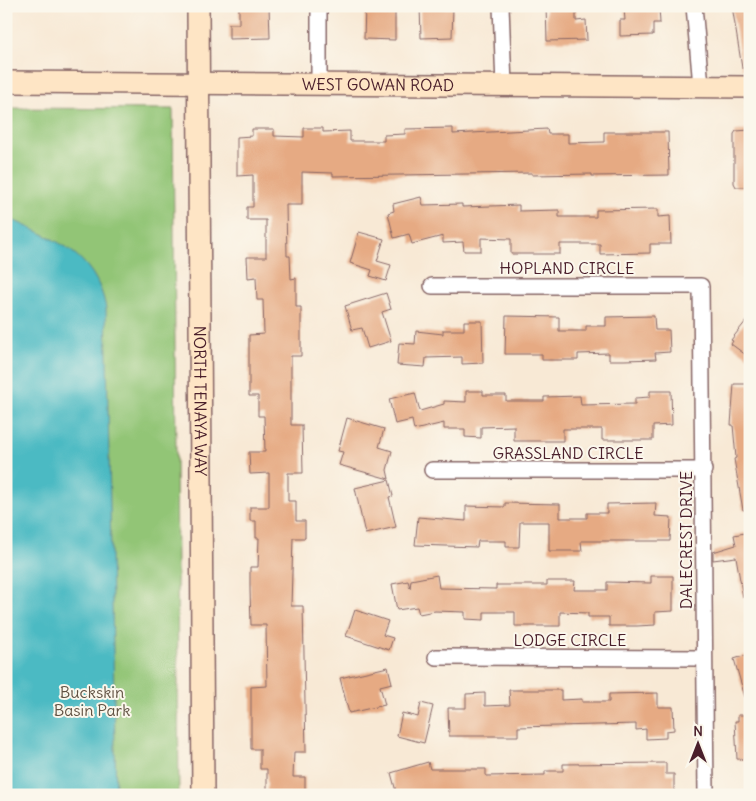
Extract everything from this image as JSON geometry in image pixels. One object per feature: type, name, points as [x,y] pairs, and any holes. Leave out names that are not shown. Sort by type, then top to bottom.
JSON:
[{"type":"main road","name":"NORTH TENAYA WAY","points":[[198,6],[203,795]]},
{"type":"main road","name":"WEST GOWAN ROAD","points":[[6,82],[750,87]]},
{"type":"street","points":[[319,6],[319,84]]},
{"type":"street","points":[[501,6],[504,86]]},
{"type":"street","points":[[694,6],[701,86]]},
{"type":"street","name":"HOPLAND CIRCLE","points":[[432,286],[701,286]]},
{"type":"street","name":"DALECREST DRIVE","points":[[701,286],[706,795]]},
{"type":"street","name":"GRASSLAND CIRCLE","points":[[432,470],[704,470]]},
{"type":"street","name":"LODGE CIRCLE","points":[[436,657],[704,658]]},
{"type":"green space","name":"Buckskin Basin Park","points":[[6,108],[173,109],[179,795],[6,795]]},
{"type":"water","points":[[6,217],[55,241],[82,260],[92,273],[100,289],[106,308],[116,795],[6,795]]},
{"type":"building","points":[[239,6],[269,6],[270,38],[229,39],[229,24],[239,24]]},
{"type":"building","points":[[365,6],[395,6],[395,40],[364,39]]},
{"type":"building","points":[[420,6],[453,8],[452,37],[421,38]]},
{"type":"building","points":[[546,6],[576,6],[576,21],[586,20],[587,40],[547,41]]},
{"type":"building","points":[[732,6],[750,6],[750,68],[742,68]]},
{"type":"building","points":[[659,8],[660,23],[653,23],[653,35],[620,36],[620,20],[625,20],[624,9]]},
{"type":"building","points":[[304,128],[323,128],[323,132],[350,131],[350,141],[384,141],[384,135],[405,134],[405,129],[453,128],[453,134],[547,129],[548,134],[568,134],[568,143],[604,142],[604,132],[668,132],[669,175],[592,176],[592,174],[532,175],[532,173],[333,176],[333,173],[302,172],[302,205],[286,205],[287,256],[290,256],[291,279],[296,278],[296,307],[301,307],[301,356],[291,356],[291,425],[302,425],[303,473],[288,473],[288,501],[296,501],[296,521],[305,521],[305,538],[293,538],[291,606],[303,606],[306,752],[294,752],[293,777],[305,777],[305,795],[267,795],[267,769],[260,769],[260,749],[251,749],[251,687],[267,686],[266,625],[251,625],[250,590],[250,567],[258,567],[259,538],[256,538],[256,521],[250,521],[250,507],[269,507],[269,473],[250,474],[249,452],[265,452],[264,416],[258,416],[258,396],[249,396],[249,335],[264,334],[263,300],[257,300],[256,277],[248,278],[247,257],[266,257],[266,220],[247,220],[247,207],[253,207],[253,175],[237,176],[237,137],[252,136],[252,129],[274,129],[274,136],[304,137]]},
{"type":"building","points":[[750,130],[750,187],[736,187],[734,183],[734,134],[736,131]]},
{"type":"building","points":[[421,197],[423,205],[462,204],[462,207],[519,205],[519,211],[559,210],[559,217],[596,217],[596,210],[658,209],[658,217],[670,216],[671,244],[650,244],[650,253],[600,254],[600,244],[560,244],[560,254],[511,254],[511,239],[481,238],[481,251],[464,251],[463,242],[443,243],[443,236],[412,244],[409,234],[394,238],[388,213],[394,211],[393,204]]},
{"type":"building","points":[[359,232],[384,239],[377,261],[391,265],[386,281],[370,276],[372,270],[350,263]]},
{"type":"building","points":[[386,293],[391,309],[382,312],[391,341],[368,348],[362,328],[352,330],[345,306]]},
{"type":"building","points":[[506,316],[559,317],[559,331],[586,331],[586,326],[606,326],[606,317],[654,316],[655,330],[669,330],[670,352],[655,353],[656,359],[624,360],[609,360],[609,353],[578,354],[578,360],[542,360],[542,354],[505,354]]},
{"type":"building","points":[[750,316],[750,358],[731,344],[733,341],[731,340]]},
{"type":"building","points":[[464,321],[482,321],[483,363],[462,364],[462,357],[426,358],[425,367],[397,365],[399,343],[415,344],[416,331],[443,334],[443,330],[464,330]]},
{"type":"building","points":[[734,384],[750,384],[750,509],[743,510],[734,459],[736,458],[733,425],[731,425]]},
{"type":"building","points":[[466,391],[483,391],[483,395],[506,395],[506,401],[544,401],[544,397],[580,396],[581,405],[635,404],[635,398],[650,397],[650,391],[671,391],[672,425],[653,426],[653,440],[602,440],[602,429],[563,429],[563,441],[514,441],[514,426],[481,427],[481,438],[465,437],[465,429],[444,429],[444,423],[414,430],[412,420],[395,424],[389,399],[415,393],[420,411],[444,404],[444,401],[466,402]]},
{"type":"building","points":[[347,418],[384,429],[379,447],[392,451],[387,470],[389,479],[339,465],[343,452],[338,451]]},
{"type":"building","points":[[389,480],[393,496],[389,497],[396,527],[365,534],[355,488]]},
{"type":"building","points":[[505,503],[560,504],[560,518],[587,518],[587,513],[607,513],[607,504],[656,503],[655,516],[671,517],[670,541],[581,541],[582,551],[549,551],[549,522],[520,522],[519,547],[506,547],[506,541],[478,541],[477,547],[415,545],[418,517],[466,521],[466,506],[505,507]]},
{"type":"building","points":[[750,532],[750,596],[743,597],[736,557],[713,560],[713,552],[736,545],[734,535]]},
{"type":"building","points":[[437,575],[439,588],[496,589],[496,585],[547,585],[547,581],[575,581],[574,590],[607,590],[607,582],[651,583],[651,576],[673,576],[673,611],[655,612],[655,625],[609,626],[609,617],[588,617],[588,613],[560,612],[560,626],[515,626],[515,612],[484,612],[484,620],[465,619],[465,612],[435,611],[419,614],[417,607],[397,610],[392,584],[408,581],[410,588],[411,580]]},
{"type":"building","points":[[355,610],[388,621],[383,635],[393,638],[389,650],[346,636]]},
{"type":"building","points":[[750,654],[750,704],[747,704],[734,659]]},
{"type":"building","points":[[388,667],[392,683],[380,686],[385,705],[349,713],[340,678]]},
{"type":"building","points":[[509,690],[561,690],[561,700],[582,699],[582,702],[609,702],[609,694],[658,693],[658,707],[673,707],[674,730],[666,731],[666,738],[646,739],[646,729],[636,730],[636,724],[518,727],[518,736],[449,736],[448,708],[466,708],[466,694],[485,693],[485,706],[510,705]]},
{"type":"building","points":[[421,703],[433,706],[424,743],[397,736],[402,713],[418,717]]},
{"type":"building","points":[[738,715],[750,715],[750,760],[737,759],[735,721],[738,721]]},
{"type":"building","points":[[428,762],[430,769],[486,769],[486,776],[545,775],[545,771],[563,771],[563,764],[666,763],[666,774],[674,774],[674,795],[397,795],[391,773]]}]
